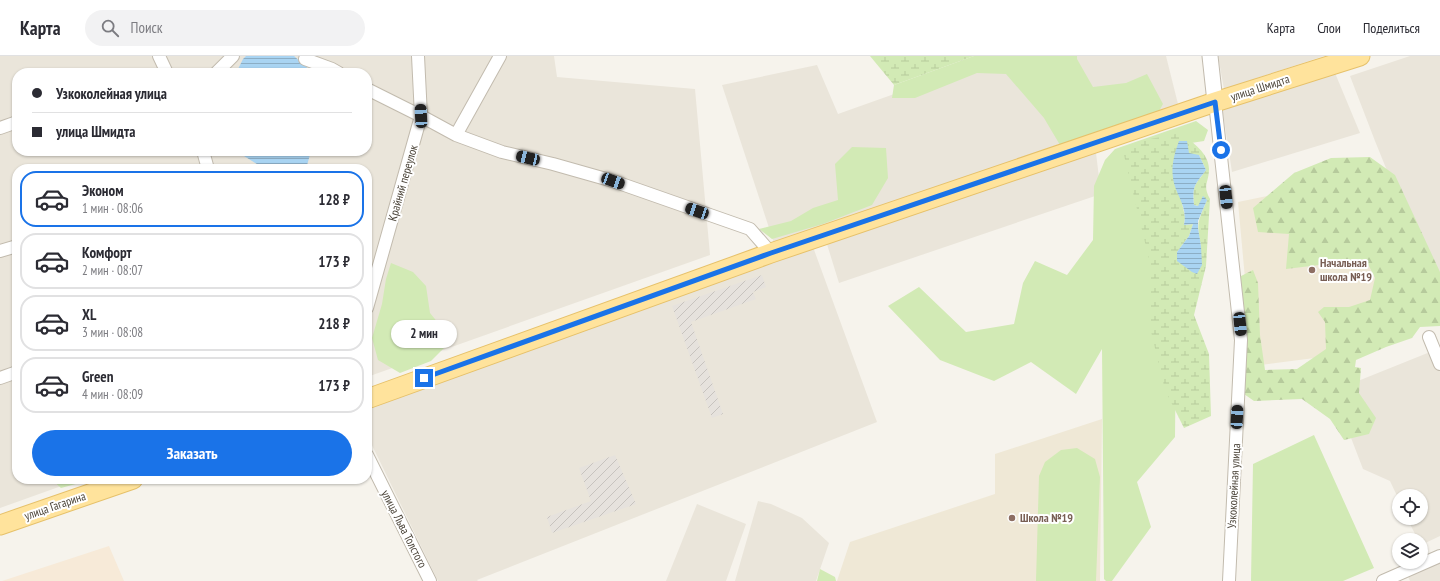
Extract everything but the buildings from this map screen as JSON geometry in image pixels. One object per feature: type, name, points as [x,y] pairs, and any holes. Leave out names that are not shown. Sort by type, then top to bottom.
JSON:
[{"type":"main road","name":"улица Шмидта","points":[[372,397],[771,253],[1215,102],[1360,56]]},
{"type":"main road","name":"улица Гагарина","points":[[0,525],[119,484]]},
{"type":"street","points":[[159,56],[163,68]]},
{"type":"street","points":[[221,68],[233,56]]},
{"type":"street","name":"Крайний переулок","points":[[372,290],[421,116],[418,56]]},
{"type":"street","points":[[456,135],[500,56]]},
{"type":"street","name":"Узкоколейная улица","points":[[1210,56],[1241,340],[1229,581]]},
{"type":"street","points":[[305,59],[329,68]]},
{"type":"street","points":[[372,92],[456,135],[502,152],[553,164],[613,181],[750,229],[771,253]]},
{"type":"street","points":[[0,128],[12,124]]},
{"type":"street","points":[[0,251],[12,247]]},
{"type":"street","points":[[1429,338],[1440,364]]},
{"type":"street","points":[[0,378],[12,374]]},
{"type":"street","name":"улица Льва Толстого","points":[[372,465],[430,581]]},
{"type":"street","points":[[1383,581],[1400,578],[1440,556]]},
{"type":"shaded area","points":[[0,56],[554,56],[557,77],[695,89],[710,255],[372,375],[372,164],[12,164],[12,484],[67,484],[0,508]]},
{"type":"shaded area","points":[[1001,56],[1166,56],[1178,104],[774,243],[722,85],[817,65],[838,114]]},
{"type":"shaded area","points":[[1218,56],[1324,56],[1224,89]]},
{"type":"shaded area","points":[[1410,56],[1440,56],[1440,301],[1350,76]]},
{"type":"shaded area","points":[[1335,73],[1360,133],[1232,172],[1222,107]]},
{"type":"shaded area","points":[[1096,153],[1101,194],[839,283],[826,241]]},
{"type":"shaded area","name":"Начальная школа №19","points":[[1344,180],[1406,337],[1353,353],[1253,366],[1238,202]]},
{"type":"shaded area","points":[[813,247],[877,422],[477,580],[478,581],[438,581],[372,445],[372,404]]},
{"type":"shaded area","points":[[762,275],[766,287],[753,292],[756,299],[691,322],[723,414],[712,418],[672,306]]},
{"type":"shaded area","points":[[1440,348],[1440,536],[1428,542],[1428,533],[1414,533],[1410,525],[1428,525],[1428,489],[1394,489],[1390,481],[1363,469],[1333,391]]},
{"type":"shaded area","name":"Школа №19","points":[[1102,419],[1100,581],[837,581],[850,542],[995,494],[995,454]]},
{"type":"shaded area","points":[[615,455],[636,504],[552,533],[547,517],[591,501],[579,468]]},
{"type":"shaded area","points":[[758,501],[771,504],[802,518],[829,543],[816,581],[735,581]]},
{"type":"shaded area","points":[[697,504],[746,524],[726,581],[666,581]]},
{"type":"shaded area","points":[[109,546],[124,581],[2,581]]},
{"type":"shaded area","points":[[1440,558],[1440,581],[1410,581],[1406,572],[1413,569],[1428,569],[1428,563]]},
{"type":"green space","points":[[870,56],[974,56],[894,85]]},
{"type":"green space","points":[[974,56],[1077,56],[1077,59],[1093,87],[1126,83],[1147,74],[1163,104],[1159,111],[1122,126],[1060,145],[1044,118],[1006,74],[977,73],[915,98],[892,98],[894,85]]},
{"type":"green space","points":[[1196,121],[1208,130],[1204,141],[1178,145],[1175,437],[1137,482],[1151,527],[1112,581],[1106,581],[1104,579],[1102,349],[1076,394],[1031,362],[994,381],[940,360],[888,306],[919,287],[966,332],[1014,324],[1023,283],[1035,261],[1067,275],[1093,240],[1094,186],[1105,160],[1115,149]]},
{"type":"green space","points":[[1181,133],[1195,144],[1203,153],[1209,169],[1206,187],[1210,199],[1206,266],[1194,315],[1209,354],[1211,416],[1184,428],[1165,390],[1149,323],[1149,259],[1123,151],[1145,140]],"holes":[[[1199,155],[1206,170],[1195,186],[1193,193],[1194,205],[1198,206],[1207,200],[1198,227],[1201,246],[1177,252],[1189,236],[1193,224],[1184,225],[1185,217],[1182,203]]]},
{"type":"green space","points":[[852,147],[886,148],[888,178],[872,205],[823,224],[772,239],[759,229],[791,221],[813,208],[838,200],[835,164]]},
{"type":"green space","points":[[1370,157],[1395,175],[1440,272],[1440,326],[1420,327],[1412,338],[1356,360],[1355,367],[1361,368],[1359,393],[1376,418],[1369,434],[1344,440],[1330,419],[1302,399],[1254,401],[1244,394],[1239,277],[1253,270],[1258,283],[1260,335],[1265,370],[1297,369],[1326,349],[1325,322],[1318,312],[1324,307],[1349,307],[1370,300],[1375,278],[1368,264],[1319,265],[1286,269],[1289,234],[1258,232],[1253,208],[1294,173],[1331,158]]},
{"type":"green space","points":[[391,263],[413,272],[426,286],[430,313],[452,340],[431,361],[400,373],[378,360],[372,338],[382,304],[386,279]]},
{"type":"green space","points":[[1314,435],[1374,568],[1343,581],[1251,581],[1253,464]]},
{"type":"green space","points":[[1077,448],[1095,459],[1100,477],[1096,581],[1036,581],[1039,476],[1045,462],[1061,450]]},
{"type":"green space","points":[[57,484],[76,484],[61,488]]},
{"type":"green space","points":[[820,569],[835,577],[836,581],[817,581]]},
{"type":"water","points":[[246,56],[294,56],[307,68],[238,68]]},
{"type":"water","points":[[1179,141],[1187,141],[1189,153],[1199,155],[1206,170],[1197,182],[1193,193],[1194,205],[1198,206],[1203,196],[1207,200],[1198,221],[1202,265],[1197,274],[1177,261],[1177,252],[1189,236],[1193,224],[1184,225],[1185,218],[1183,206],[1174,184],[1173,163]]},
{"type":"water","points":[[244,156],[310,156],[307,164],[257,164]]},
{"type":"place","name":"Начальная школа №19","points":[[1312,270]]},
{"type":"place","name":"Школа №19","points":[[1012,518]]},
{"type":"route","points":[[424,378],[771,253],[1215,102],[1221,150]]}]
